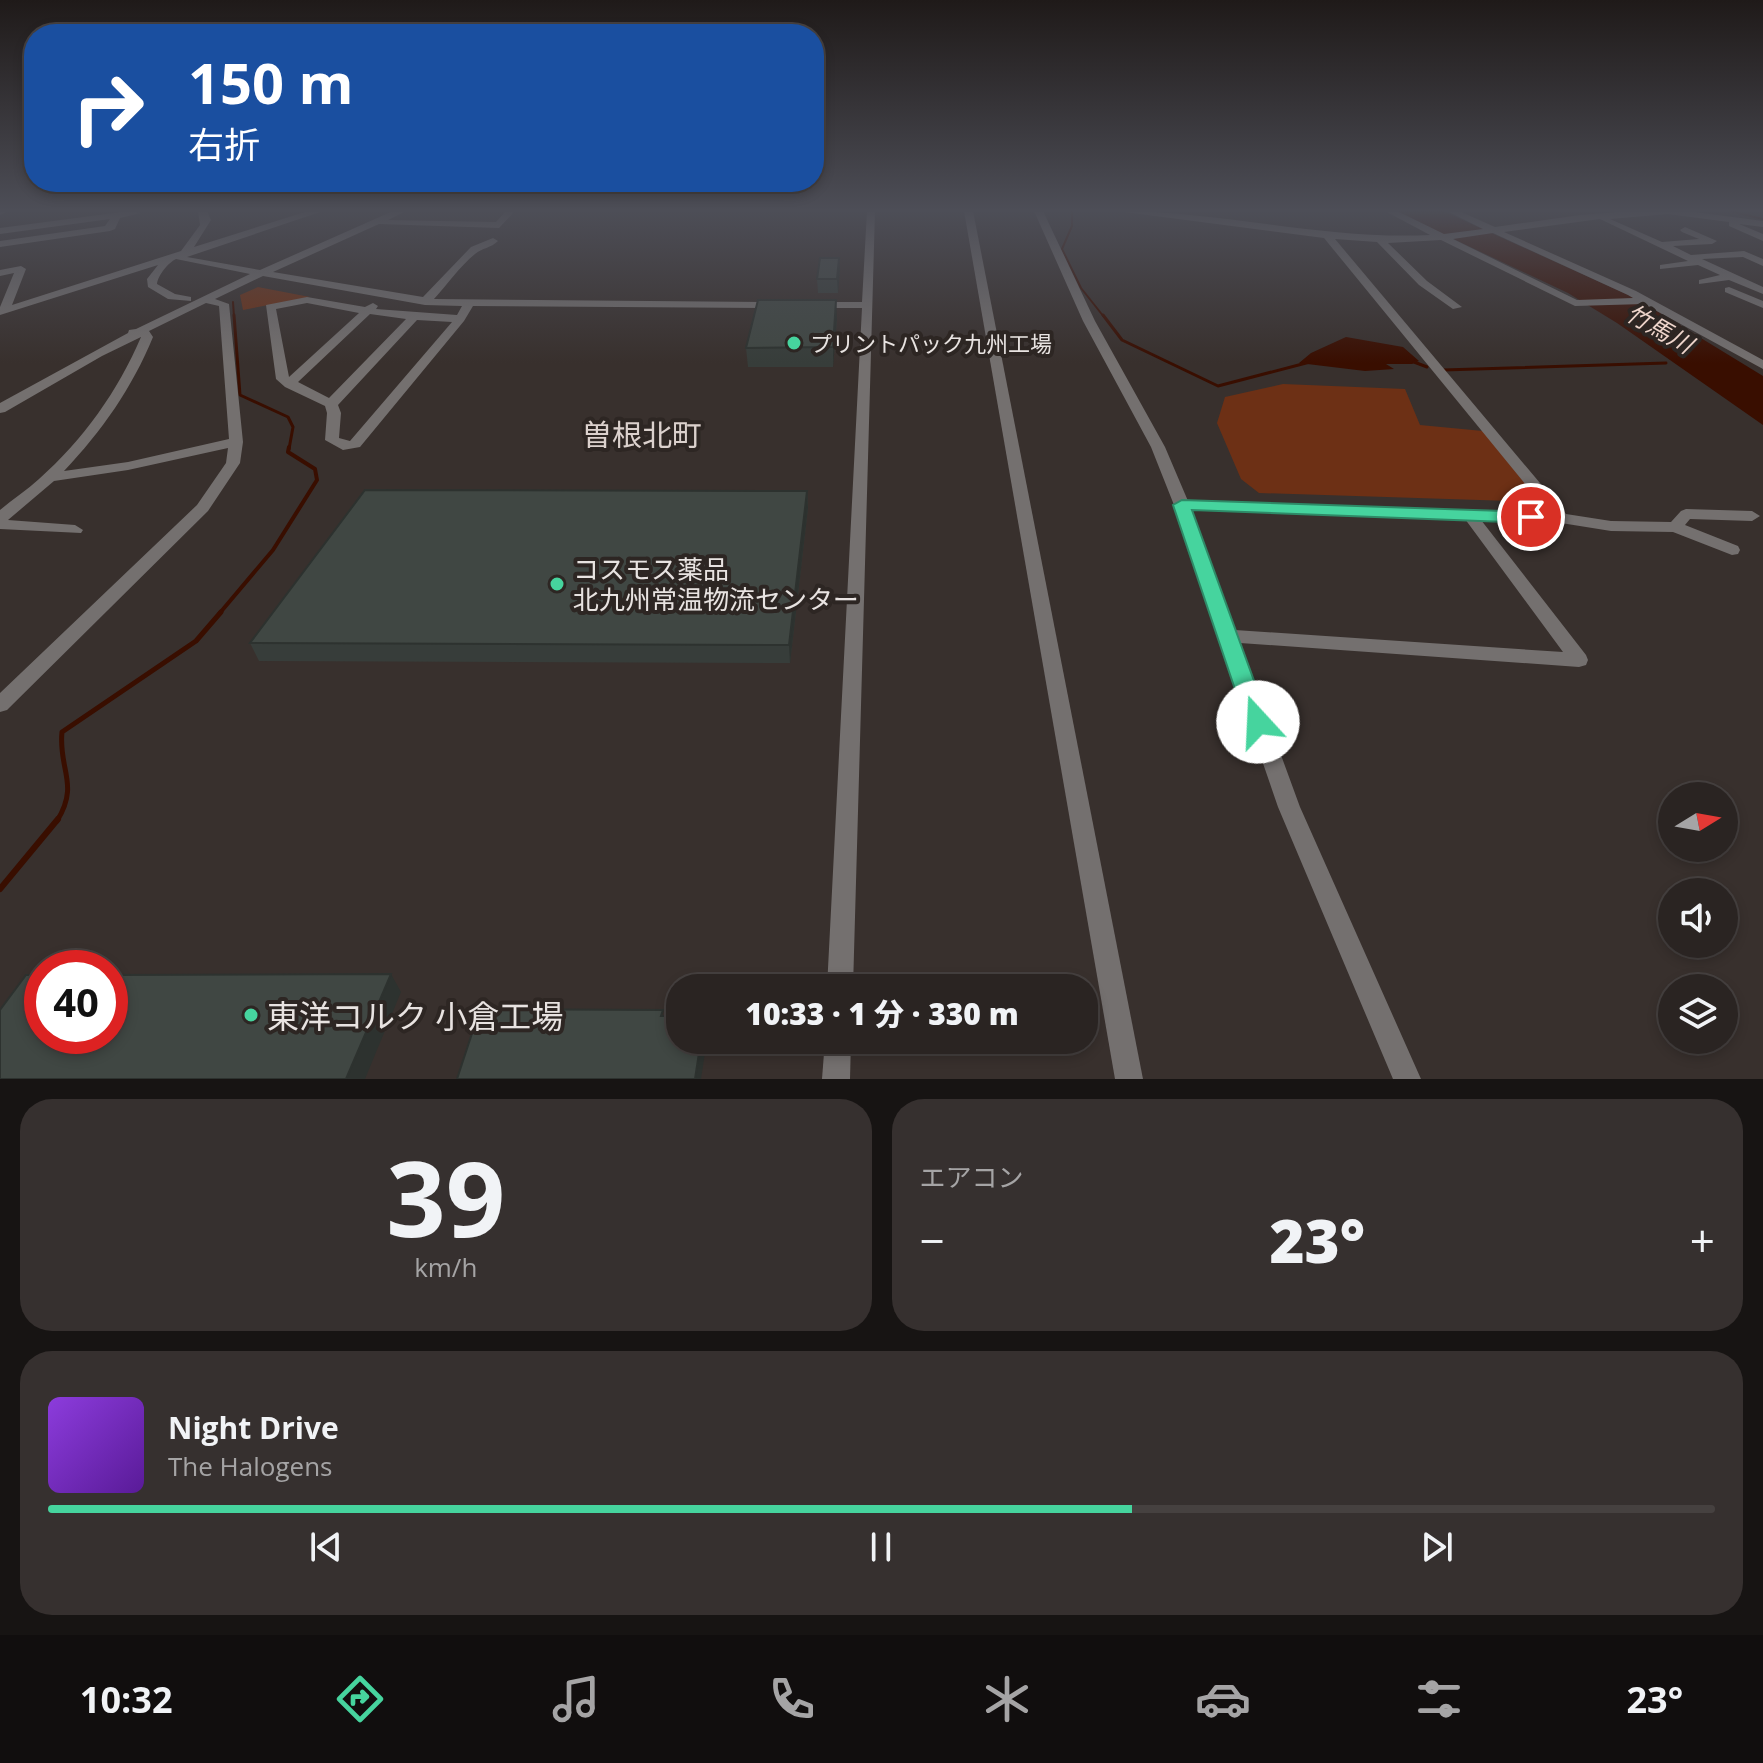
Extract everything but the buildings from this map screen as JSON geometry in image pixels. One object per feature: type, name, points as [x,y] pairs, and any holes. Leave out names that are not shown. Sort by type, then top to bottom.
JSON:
[{"type":"street","points":[[5,307],[166,261]]},
{"type":"street","points":[[167,261],[152,279],[152,285],[172,297],[187,299]]},
{"type":"street","points":[[199,261],[425,302],[787,305]]},
{"type":"street","points":[[0,399],[187,299],[278,261]]},
{"type":"street","points":[[425,302],[463,261]]},
{"type":"street","points":[[841,974],[869,261]]},
{"type":"street","points":[[977,261],[1129,1079]]},
{"type":"street","points":[[1061,261],[1089,321],[1158,447],[1182,505],[1289,807],[1407,1079]]},
{"type":"street","points":[[1348,261],[1561,518]]},
{"type":"street","points":[[1401,261],[1423,283],[1457,307]]},
{"type":"street","points":[[1493,261],[1581,305],[1644,301]]},
{"type":"street","points":[[1558,261],[1644,301],[1763,365]]},
{"type":"street","points":[[1664,267],[1699,262],[1760,289]]},
{"type":"street","points":[[0,273],[21,269],[5,307]]},
{"type":"street","points":[[1703,282],[1727,274],[1763,270]]},
{"type":"street","points":[[0,409],[251,273]]},
{"type":"street","points":[[204,299],[221,302],[259,285],[307,294],[327,286]]},
{"type":"street","points":[[0,288],[14,286]]},
{"type":"street","points":[[1729,290],[1763,305]]},
{"type":"street","points":[[289,384],[384,297]]},
{"type":"street","points":[[460,319],[413,318],[307,300],[270,307],[282,379],[331,404],[334,413],[332,440],[343,446],[355,444],[460,319],[469,304]]},
{"type":"street","points":[[0,705],[203,508],[233,463],[236,442],[224,304],[221,302]]},
{"type":"street","points":[[803,305],[867,305]]},
{"type":"street","points":[[331,404],[413,318]]},
{"type":"street","points":[[0,522],[17,501],[51,477],[98,423],[133,368],[147,337],[138,332],[114,336]]},
{"type":"street","points":[[51,477],[128,466],[236,442]]},
{"type":"street","points":[[0,495],[17,501]]},
{"type":"street","points":[[0,504],[17,501]]},
{"type":"street","points":[[1182,505],[1561,518],[1611,526],[1675,527],[1732,550]]},
{"type":"street","points":[[1675,527],[1686,514],[1752,516]]},
{"type":"street","points":[[1226,636],[1579,660],[1470,516]]},
{"type":"street","points":[[0,522],[75,530]]},
{"type":"street","points":[[836,1079],[837,1054]]},
{"type":"shaded area","points":[[258,287],[310,297],[243,310],[240,295]]},
{"type":"shaded area","points":[[1283,384],[1405,389],[1420,425],[1483,431],[1540,502],[1259,493],[1241,479],[1217,423],[1225,397]]},
{"type":"water","name":"竹馬川","points":[[1501,261],[1554,261],[1637,299],[1763,376],[1763,425],[1617,323],[1568,293]]},
{"type":"water","points":[[1346,337],[1403,347],[1419,361],[1386,364],[1394,369],[1365,371],[1299,363],[1311,353]]},
{"type":"waterway","points":[[1068,261],[1081,288],[1104,317]]},
{"type":"waterway","points":[[233,302],[234,317]]},
{"type":"waterway","points":[[234,315],[240,395],[288,417],[293,427],[289,449]]},
{"type":"waterway","points":[[1103,315],[1122,340],[1218,386],[1310,362]]},
{"type":"waterway","points":[[1414,362],[1427,367]]},
{"type":"waterway","points":[[1443,370],[1666,363]]},
{"type":"waterway","points":[[219,614],[273,550],[317,480],[315,469],[288,452],[289,447]]},
{"type":"waterway","points":[[57,821],[64,808],[68,786],[62,732],[196,641],[221,612]]},
{"type":"waterway","points":[[0,889],[58,819]]},
{"type":"place","name":"プリントパック九州工場","points":[[794,343]]},
{"type":"place","name":"コスモス薬品 北九州常温物流センター","points":[[557,584]]},
{"type":"place","name":"東洋コルク 小倉工場","points":[[251,1015]]},
{"type":"district","name":"曽根北町","points":[[642,434]]},
{"type":"route","points":[[1258,722],[1182,505],[1531,517]]}]
